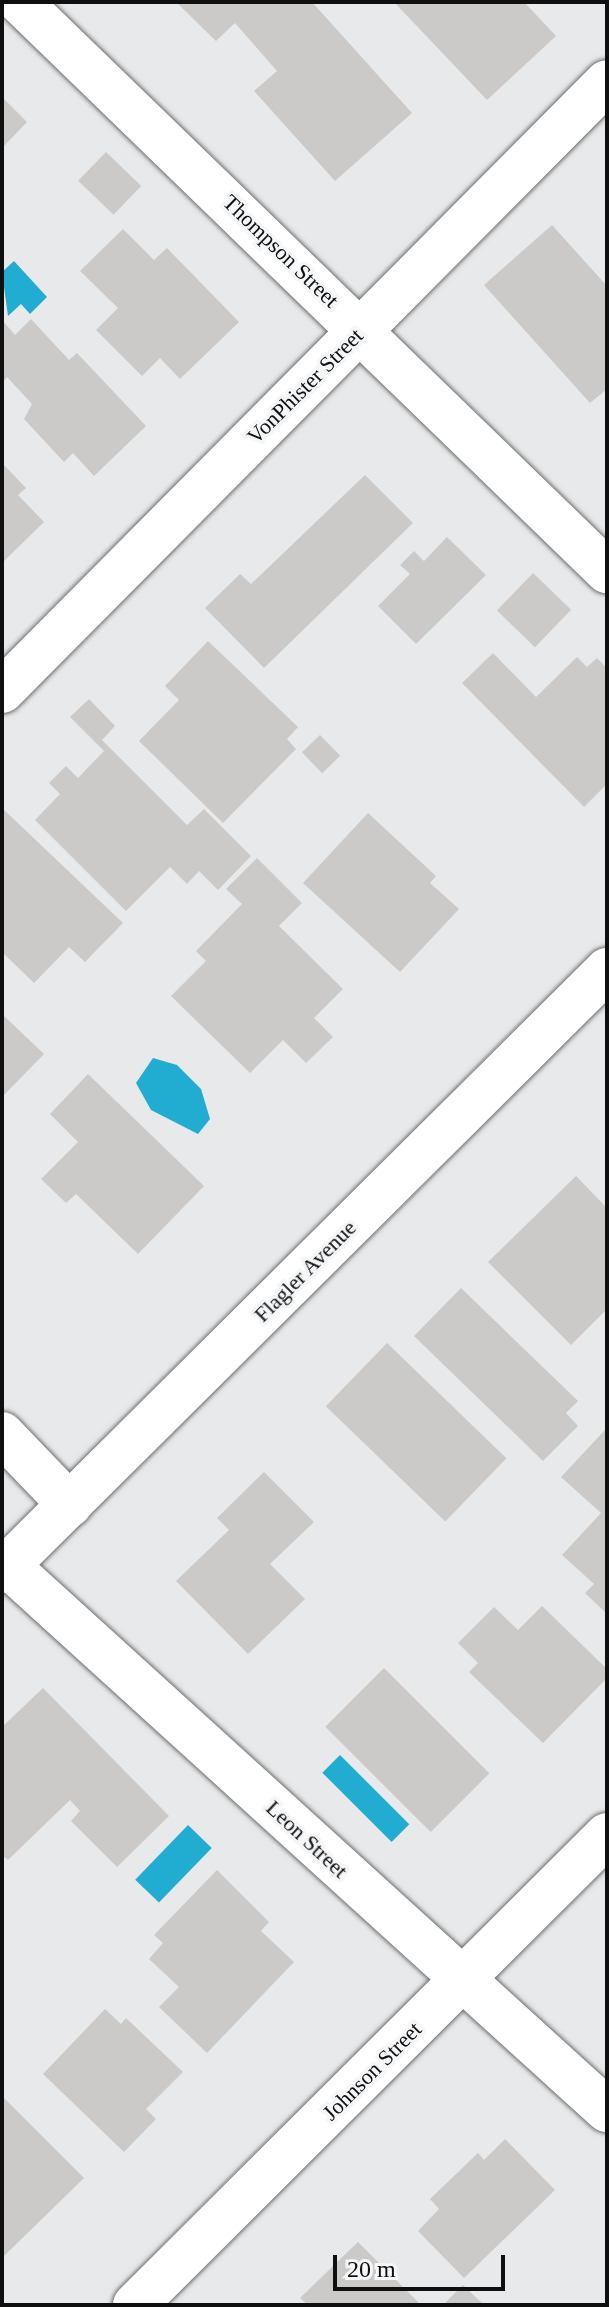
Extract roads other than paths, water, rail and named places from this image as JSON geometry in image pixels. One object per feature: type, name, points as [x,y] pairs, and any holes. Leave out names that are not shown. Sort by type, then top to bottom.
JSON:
[{"type":"street","name":"Thompson Street","points":[[20,2],[362,329],[607,571]]},
{"type":"street","name":"VonPhister Street","points":[[2,691],[607,82]]},
{"type":"street","name":"Flagler Avenue","points":[[5,1569],[607,970]]},
{"type":"street","points":[[2,1434],[70,1505]]},
{"type":"street","name":"Leon Street","points":[[5,1569],[461,1983],[607,2110]]},
{"type":"street","name":"Johnson Street","points":[[135,2305],[607,1835]]},
{"type":"water","points":[[14,261],[47,297],[30,314],[21,304],[8,316],[2,272]]},
{"type":"water","points":[[153,1058],[177,1065],[201,1089],[210,1119],[198,1134],[151,1110],[136,1083]]},
{"type":"water","points":[[340,1755],[409,1824],[392,1842],[322,1773]]},
{"type":"water","points":[[188,1825],[212,1848],[159,1903],[135,1880]]}]
